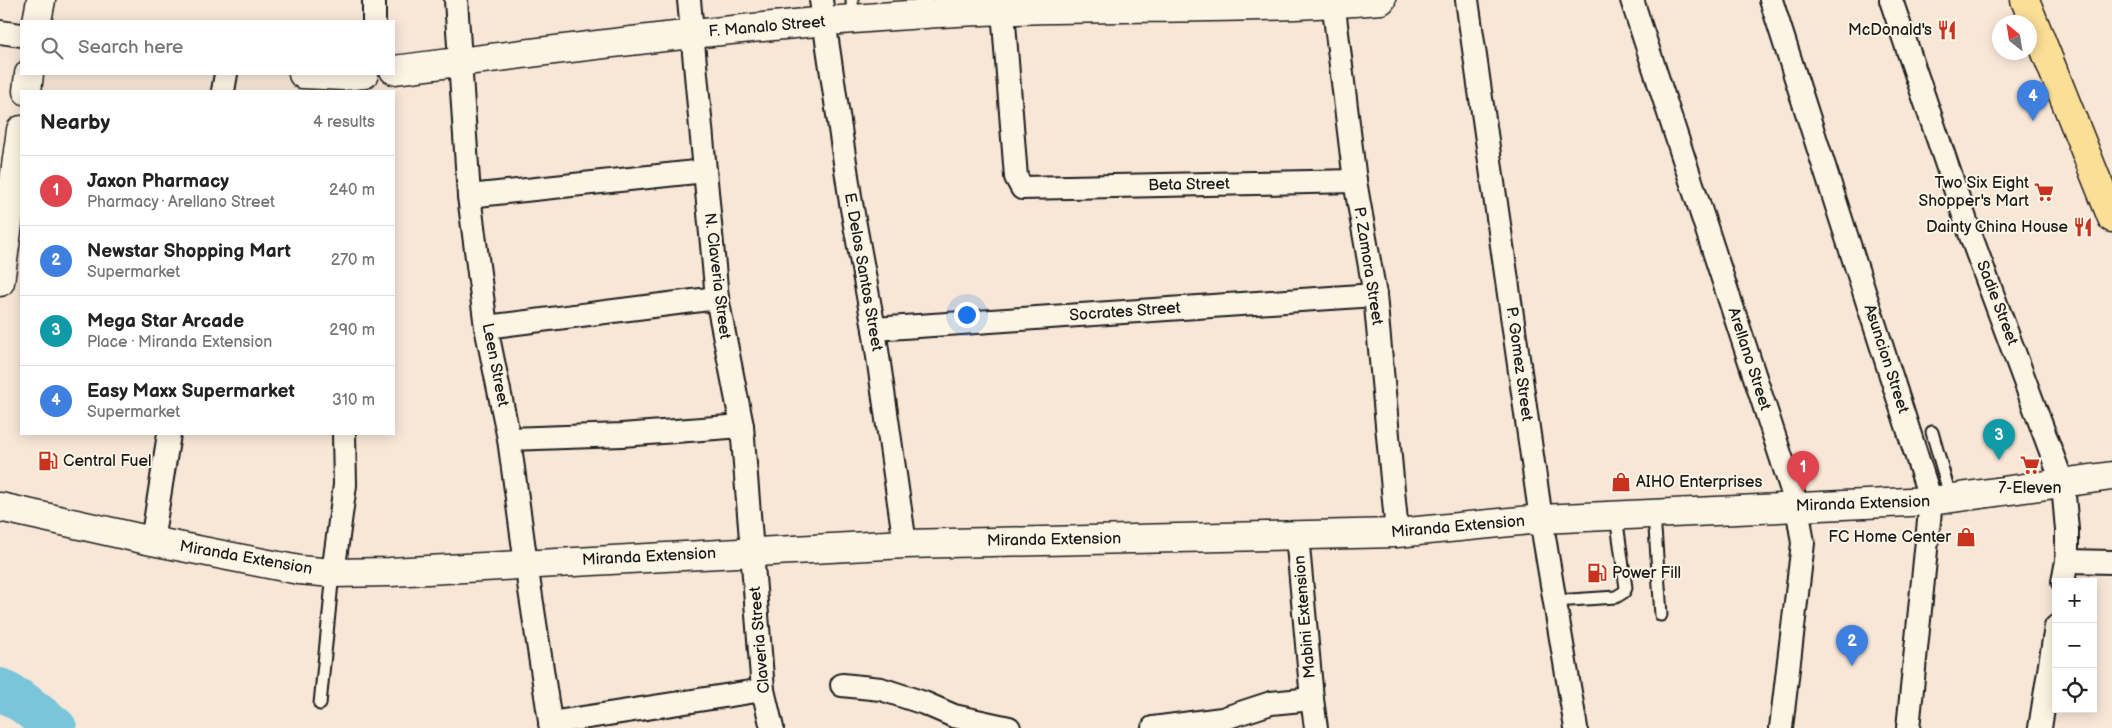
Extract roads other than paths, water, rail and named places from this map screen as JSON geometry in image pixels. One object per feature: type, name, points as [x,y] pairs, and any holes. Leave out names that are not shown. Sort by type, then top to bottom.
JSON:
[{"type":"main road","points":[[37,20],[41,0]]},
{"type":"main road","name":"F. Manalo Street","points":[[395,70],[693,34],[823,11],[923,7],[1003,10],[1046,5],[1382,0]]},
{"type":"main road","points":[[2025,0],[2112,218]]},
{"type":"main road","points":[[27,90],[29,75]]},
{"type":"main road","points":[[323,75],[354,75]]},
{"type":"main road","points":[[0,282],[20,137]]},
{"type":"main road","name":"Miranda Extension","points":[[0,507],[152,541],[298,570],[390,572],[905,544],[1397,533],[1541,520],[1941,500],[2112,476]]},
{"type":"street","points":[[374,0],[374,20]]},
{"type":"street","name":"Leen Street","points":[[456,0],[469,196],[486,327],[510,439],[550,726]]},
{"type":"street","name":"N. Claveria Street","points":[[689,0],[717,298],[742,426],[752,552]]},
{"type":"street","name":"P. Gomez Street","points":[[1467,0],[1541,520],[1576,728]]},
{"type":"street","name":"Arellano Street","points":[[1632,0],[1797,506],[1803,543],[1781,728]]},
{"type":"street","name":"Asuncion Street","points":[[1771,0],[1941,500],[1908,728]]},
{"type":"street","name":"Sadie Street","points":[[1891,0],[1972,239],[2064,484],[2067,530],[2065,571]]},
{"type":"street","name":"P. Zamora Street","points":[[1333,2],[1355,181],[1375,294],[1397,533]]},
{"type":"street","name":"Beta Street","points":[[1003,10],[1016,177],[1022,188],[1355,181]]},
{"type":"street","name":"E. Delos Santos Street","points":[[823,11],[851,203],[874,329],[905,544]]},
{"type":"street","points":[[0,32],[20,35]]},
{"type":"street","points":[[223,90],[226,75]]},
{"type":"street","points":[[469,196],[705,171]]},
{"type":"street","name":"Socrates Street","points":[[874,329],[1375,294]]},
{"type":"street","points":[[486,327],[717,298]]},
{"type":"street","points":[[510,439],[622,435],[742,426]]},
{"type":"street","points":[[152,541],[169,435]]},
{"type":"street","points":[[333,572],[345,484],[344,435]]},
{"type":"street","name":"Mabini Extension","points":[[1297,535],[1316,728]]},
{"type":"street","name":"Claveria Street","points":[[752,552],[763,690],[772,728]]},
{"type":"street","points":[[2065,571],[2112,562]]},
{"type":"street","points":[[2040,728],[2052,652]]},
{"type":"street","points":[[842,685],[881,689],[924,703],[951,722],[1009,728]]},
{"type":"street","points":[[550,726],[763,690]]},
{"type":"street","name":"Mabini Extension","points":[[1152,728],[1222,719],[1271,703],[1312,700]]},
{"type":"lane","points":[[1932,432],[1941,500]]},
{"type":"lane","points":[[1654,514],[1661,615]]},
{"type":"lane","points":[[1555,601],[1616,597],[1624,592],[1626,588],[1616,516]]},
{"type":"lane","points":[[320,704],[333,572]]},
{"type":"waterway","points":[[0,689],[24,703],[56,728]]},
{"type":"place","name":"McDonald's","points":[[1947,30]]},
{"type":"place","name":"Easy Maxx Supermarket","points":[[2033,121]]},
{"type":"place","name":"Two Six Eight Shopper's Mart","points":[[2044,192]]},
{"type":"place","name":"Dainty China House","points":[[2083,227]]},
{"type":"place","name":"Mega Star Arcade","points":[[1999,460]]},
{"type":"place","name":"Central Fuel","points":[[48,461]]},
{"type":"place","name":"7-Eleven","points":[[2030,465]]},
{"type":"place","name":"AIHO Enterprises","points":[[1621,482]]},
{"type":"place","name":"Jaxon Pharmacy","points":[[1803,492]]},
{"type":"place","name":"FC Home Center","points":[[1966,537]]},
{"type":"place","name":"Power Fill","points":[[1597,573]]},
{"type":"place","name":"Newstar Shopping Mart","points":[[1852,666]]}]
